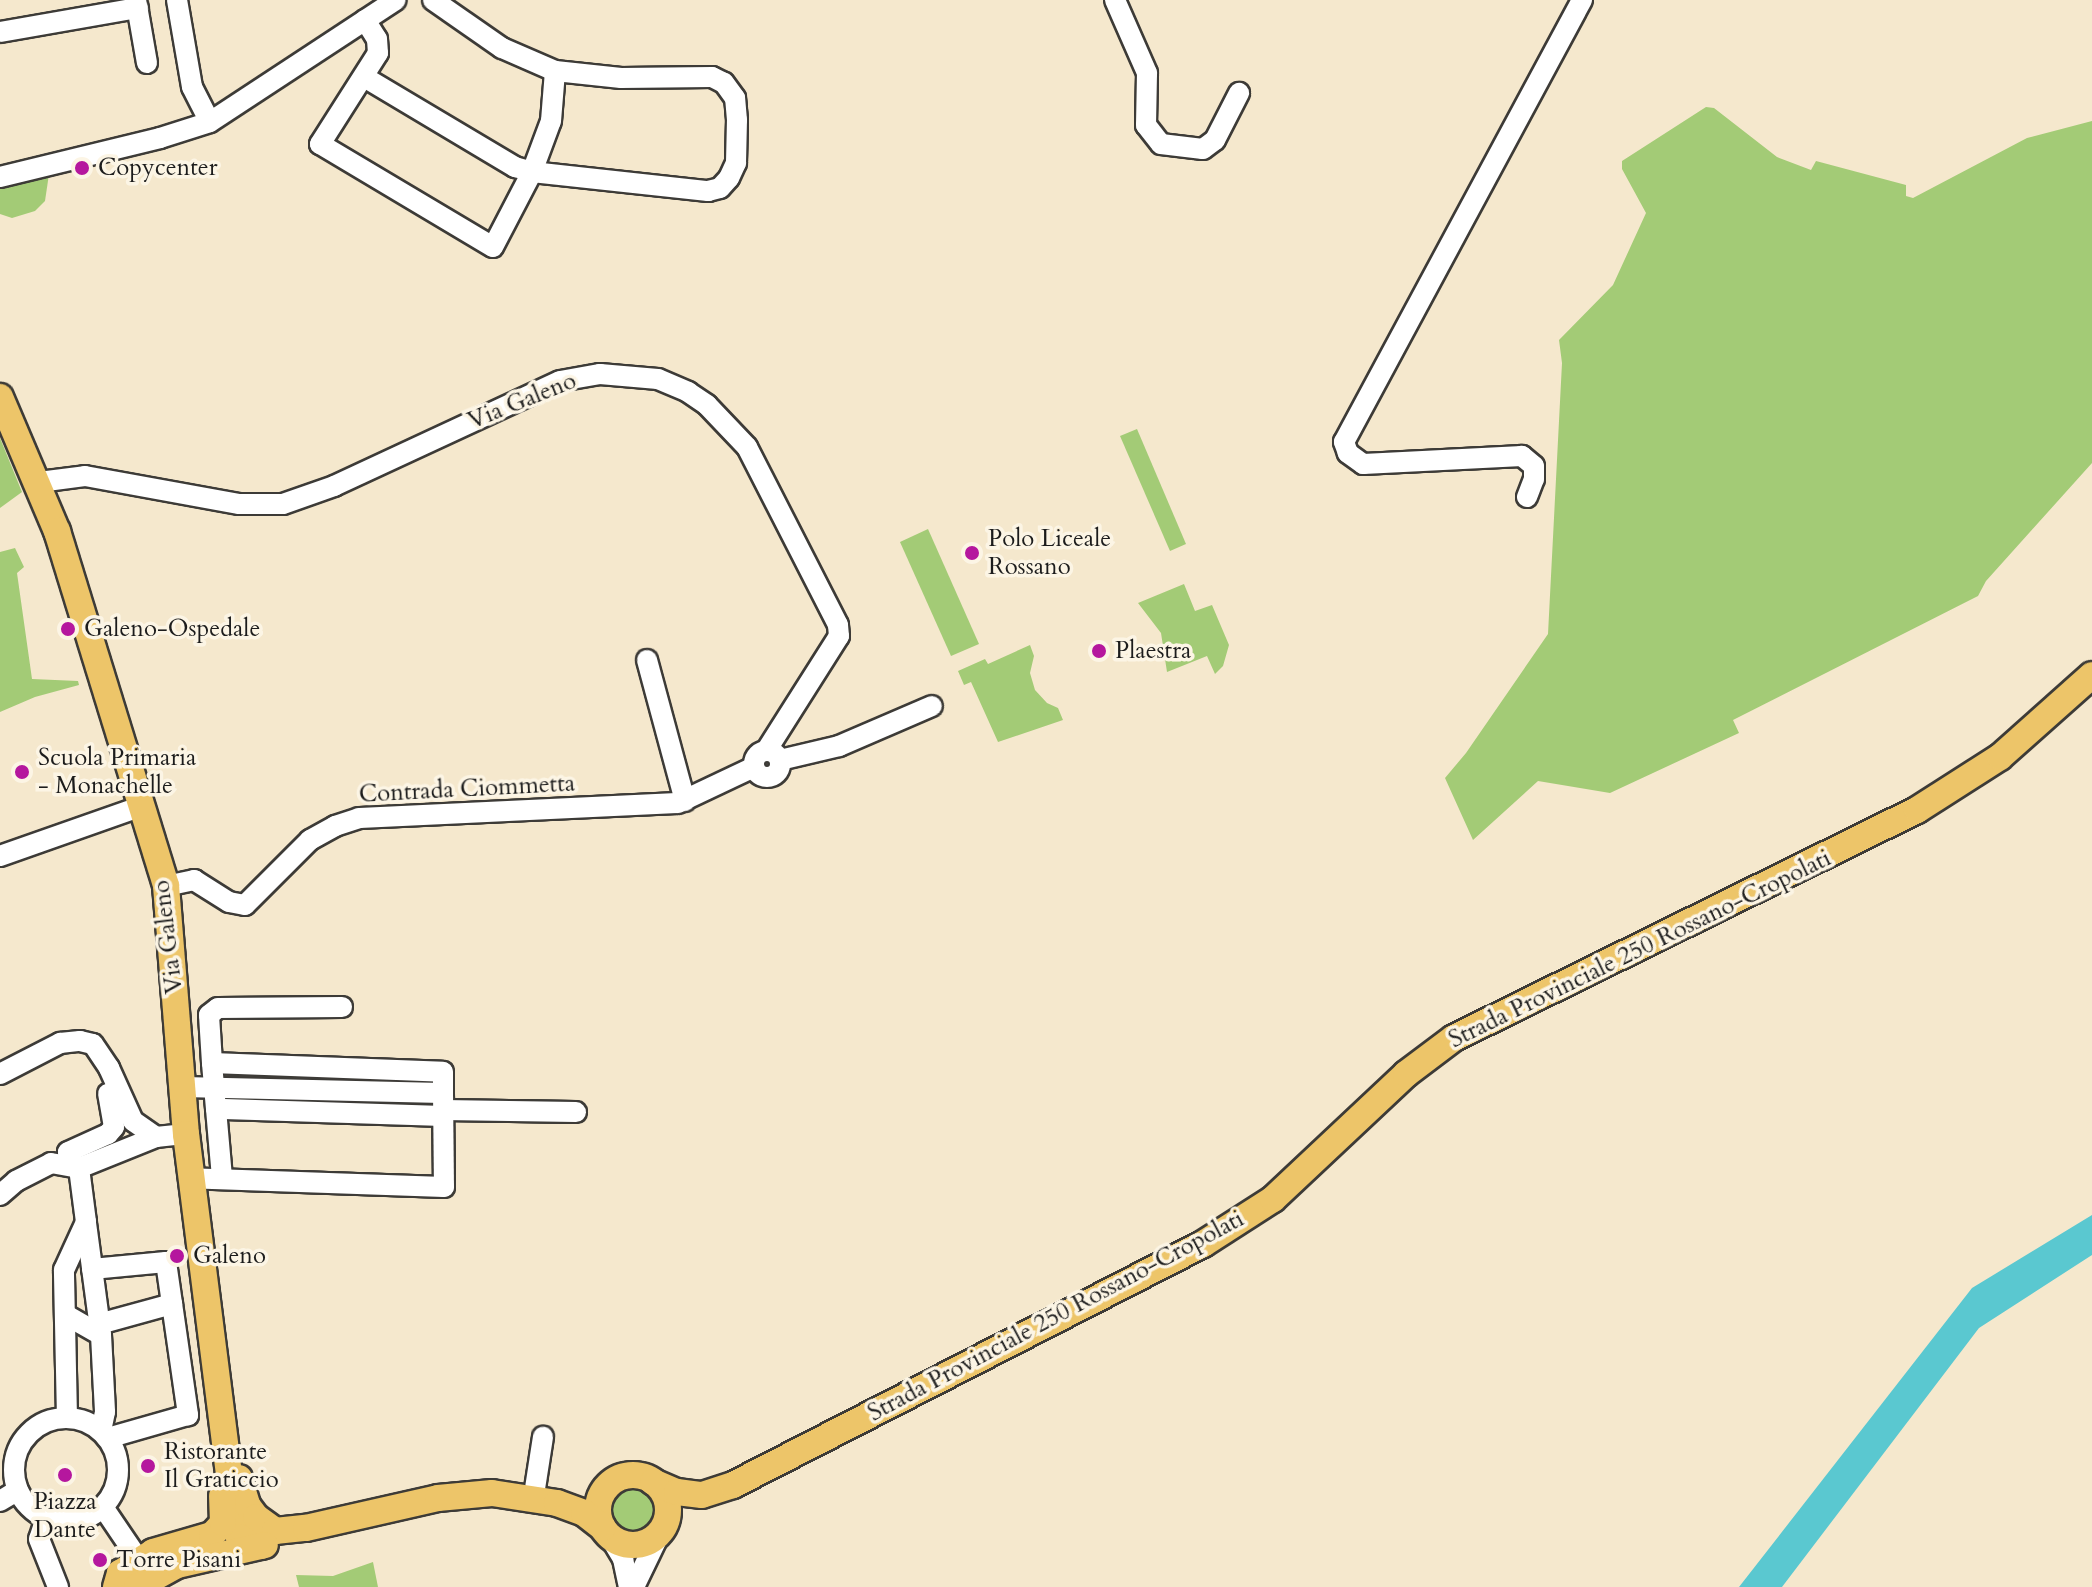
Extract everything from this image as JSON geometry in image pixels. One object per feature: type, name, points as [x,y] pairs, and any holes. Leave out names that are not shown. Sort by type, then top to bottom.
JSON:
[{"type":"main road","name":"Via Galeno","points":[[0,397],[39,482],[166,886],[186,1134],[213,1360]]},
{"type":"main road","name":"Strada Provinciale 250 Rossano-Cropolati","points":[[660,1533],[733,1485],[1242,1221],[1291,1184],[1406,1074],[1454,1038],[1917,810],[1980,773],[2092,675]]},
{"type":"main road","points":[[213,1360],[224,1371],[242,1490],[269,1534]]},
{"type":"main road","points":[[213,1360],[269,1534]]},
{"type":"main road","points":[[205,1538],[220,1526],[225,1514],[205,1373],[213,1360]]},
{"type":"main road","points":[[130,1578],[170,1556],[459,1494],[578,1495],[631,1476],[653,1482],[667,1501],[668,1512],[660,1533],[641,1544],[630,1545],[571,1507],[528,1495]]},
{"type":"main road","name":"Strada Provinciale 250 Rossano-Cropolati","points":[[653,1482],[677,1492],[702,1495],[733,1485]]},
{"type":"main road","points":[[606,1532],[598,1505],[610,1484]]},
{"type":"main road","points":[[130,1578],[162,1548],[205,1538],[269,1534]]},
{"type":"street","points":[[177,0],[192,87],[210,122]]},
{"type":"street","points":[[0,177],[160,138],[210,122],[396,0]]},
{"type":"street","points":[[364,77],[515,167],[532,172],[708,191],[720,188],[736,163],[735,98],[724,83],[712,77],[621,78],[555,71],[502,48],[433,0]]},
{"type":"street","points":[[1115,0],[1147,73],[1146,125],[1161,144],[1203,149],[1215,140],[1239,93]]},
{"type":"street","points":[[1527,497],[1534,479],[1534,466],[1522,456],[1363,464],[1348,453],[1344,442],[1582,0]]},
{"type":"street","points":[[0,32],[106,6],[137,4],[147,63]]},
{"type":"street","points":[[365,20],[377,39],[378,53],[320,144],[493,247],[532,172],[551,121],[555,71]]},
{"type":"street","name":"Via Galeno","points":[[39,482],[85,476],[239,504],[283,504],[334,486],[560,381],[600,374],[658,379],[688,392],[707,405],[747,447],[792,529],[840,631],[767,760]]},
{"type":"street","points":[[647,660],[685,801]]},
{"type":"street","name":"Contrada Ciommetta","points":[[166,886],[194,880],[229,902],[245,905],[297,850],[326,830],[347,822],[685,801],[767,760],[839,746],[932,706]]},
{"type":"street","points":[[0,856],[142,806]]},
{"type":"street","points":[[222,1178],[209,1015],[218,1008],[342,1007]]},
{"type":"street","points":[[80,1041],[98,1069],[115,1117],[114,1127],[108,1134],[68,1152],[69,1159],[79,1168],[92,1269],[100,1330],[104,1434],[118,1467],[117,1482],[103,1507],[86,1519],[68,1523],[46,1518],[9,1495],[16,1456],[23,1440],[42,1424],[67,1418],[79,1419],[104,1434],[188,1415],[166,1262],[92,1269]]},
{"type":"street","points":[[0,1074],[60,1043],[80,1041],[93,1044],[101,1054],[126,1111],[133,1121],[156,1137]]},
{"type":"street","points":[[191,1178],[444,1187],[443,1072],[212,1063]]},
{"type":"street","points":[[182,1087],[443,1106],[576,1112]]},
{"type":"street","points":[[216,1109],[443,1106]]},
{"type":"street","points":[[0,1195],[16,1181],[51,1163],[79,1168],[156,1137],[186,1134]]},
{"type":"street","points":[[67,1418],[64,1270],[86,1222]]},
{"type":"street","points":[[66,1315],[100,1330],[172,1304]]},
{"type":"street","points":[[528,1495],[543,1437]]},
{"type":"street","points":[[103,1507],[130,1578]]},
{"type":"street","points":[[46,1518],[39,1539],[58,1587]]},
{"type":"street","points":[[606,1532],[623,1559],[631,1587]]},
{"type":"street","points":[[631,1587],[660,1533]]},
{"type":"green space","points":[[1706,107],[1714,108],[1777,157],[1811,170],[1816,161],[1906,185],[1906,196],[1913,198],[2027,138],[2092,121],[2092,463],[1986,581],[1978,596],[1733,720],[1739,733],[1610,793],[1538,781],[1473,840],[1445,778],[1466,753],[1548,634],[1562,363],[1559,340],[1613,285],[1646,213],[1622,169],[1622,161]]},
{"type":"green space","points":[[49,174],[45,201],[35,211],[12,218],[0,214],[0,185]]},
{"type":"green space","points":[[1137,429],[1186,544],[1170,551],[1120,436]]},
{"type":"green space","points":[[0,438],[22,492],[0,508]]},
{"type":"green space","points":[[928,529],[979,644],[951,656],[900,542]]},
{"type":"green space","points":[[15,548],[24,567],[17,573],[32,679],[78,681],[79,685],[35,697],[0,712],[0,552]]},
{"type":"green space","points":[[1184,584],[1195,611],[1212,605],[1229,645],[1223,666],[1215,674],[1207,656],[1167,672],[1161,633],[1138,603]]},
{"type":"green space","points":[[1030,645],[1034,656],[1030,673],[1035,690],[1047,703],[1058,708],[1063,720],[998,742],[971,682],[964,685],[958,671],[985,659],[988,664]]},
{"type":"green space","points":[[633,1487],[649,1494],[656,1510],[649,1526],[633,1533],[617,1526],[610,1510],[617,1494]]},
{"type":"green space","points":[[373,1562],[378,1587],[299,1587],[296,1575],[333,1576]]},
{"type":"water","points":[[2092,1215],[2092,1255],[1979,1328],[1782,1587],[1739,1587],[1972,1288]]},
{"type":"place","name":"Copycenter","points":[[82,168]]},
{"type":"place","name":"Polo Liceale Rossano","points":[[972,553]]},
{"type":"place","name":"Galeno-Ospedale","points":[[68,629]]},
{"type":"place","name":"Plaestra","points":[[1099,651]]},
{"type":"place","name":"Scuola Primaria - Monachelle","points":[[22,772]]},
{"type":"place","name":"Galeno","points":[[177,1256]]},
{"type":"place","name":"Ristorante Il Graticcio","points":[[148,1466]]},
{"type":"place","name":"Piazza Dante","points":[[65,1475]]},
{"type":"place","name":"Torre Pisani","points":[[100,1560]]}]
